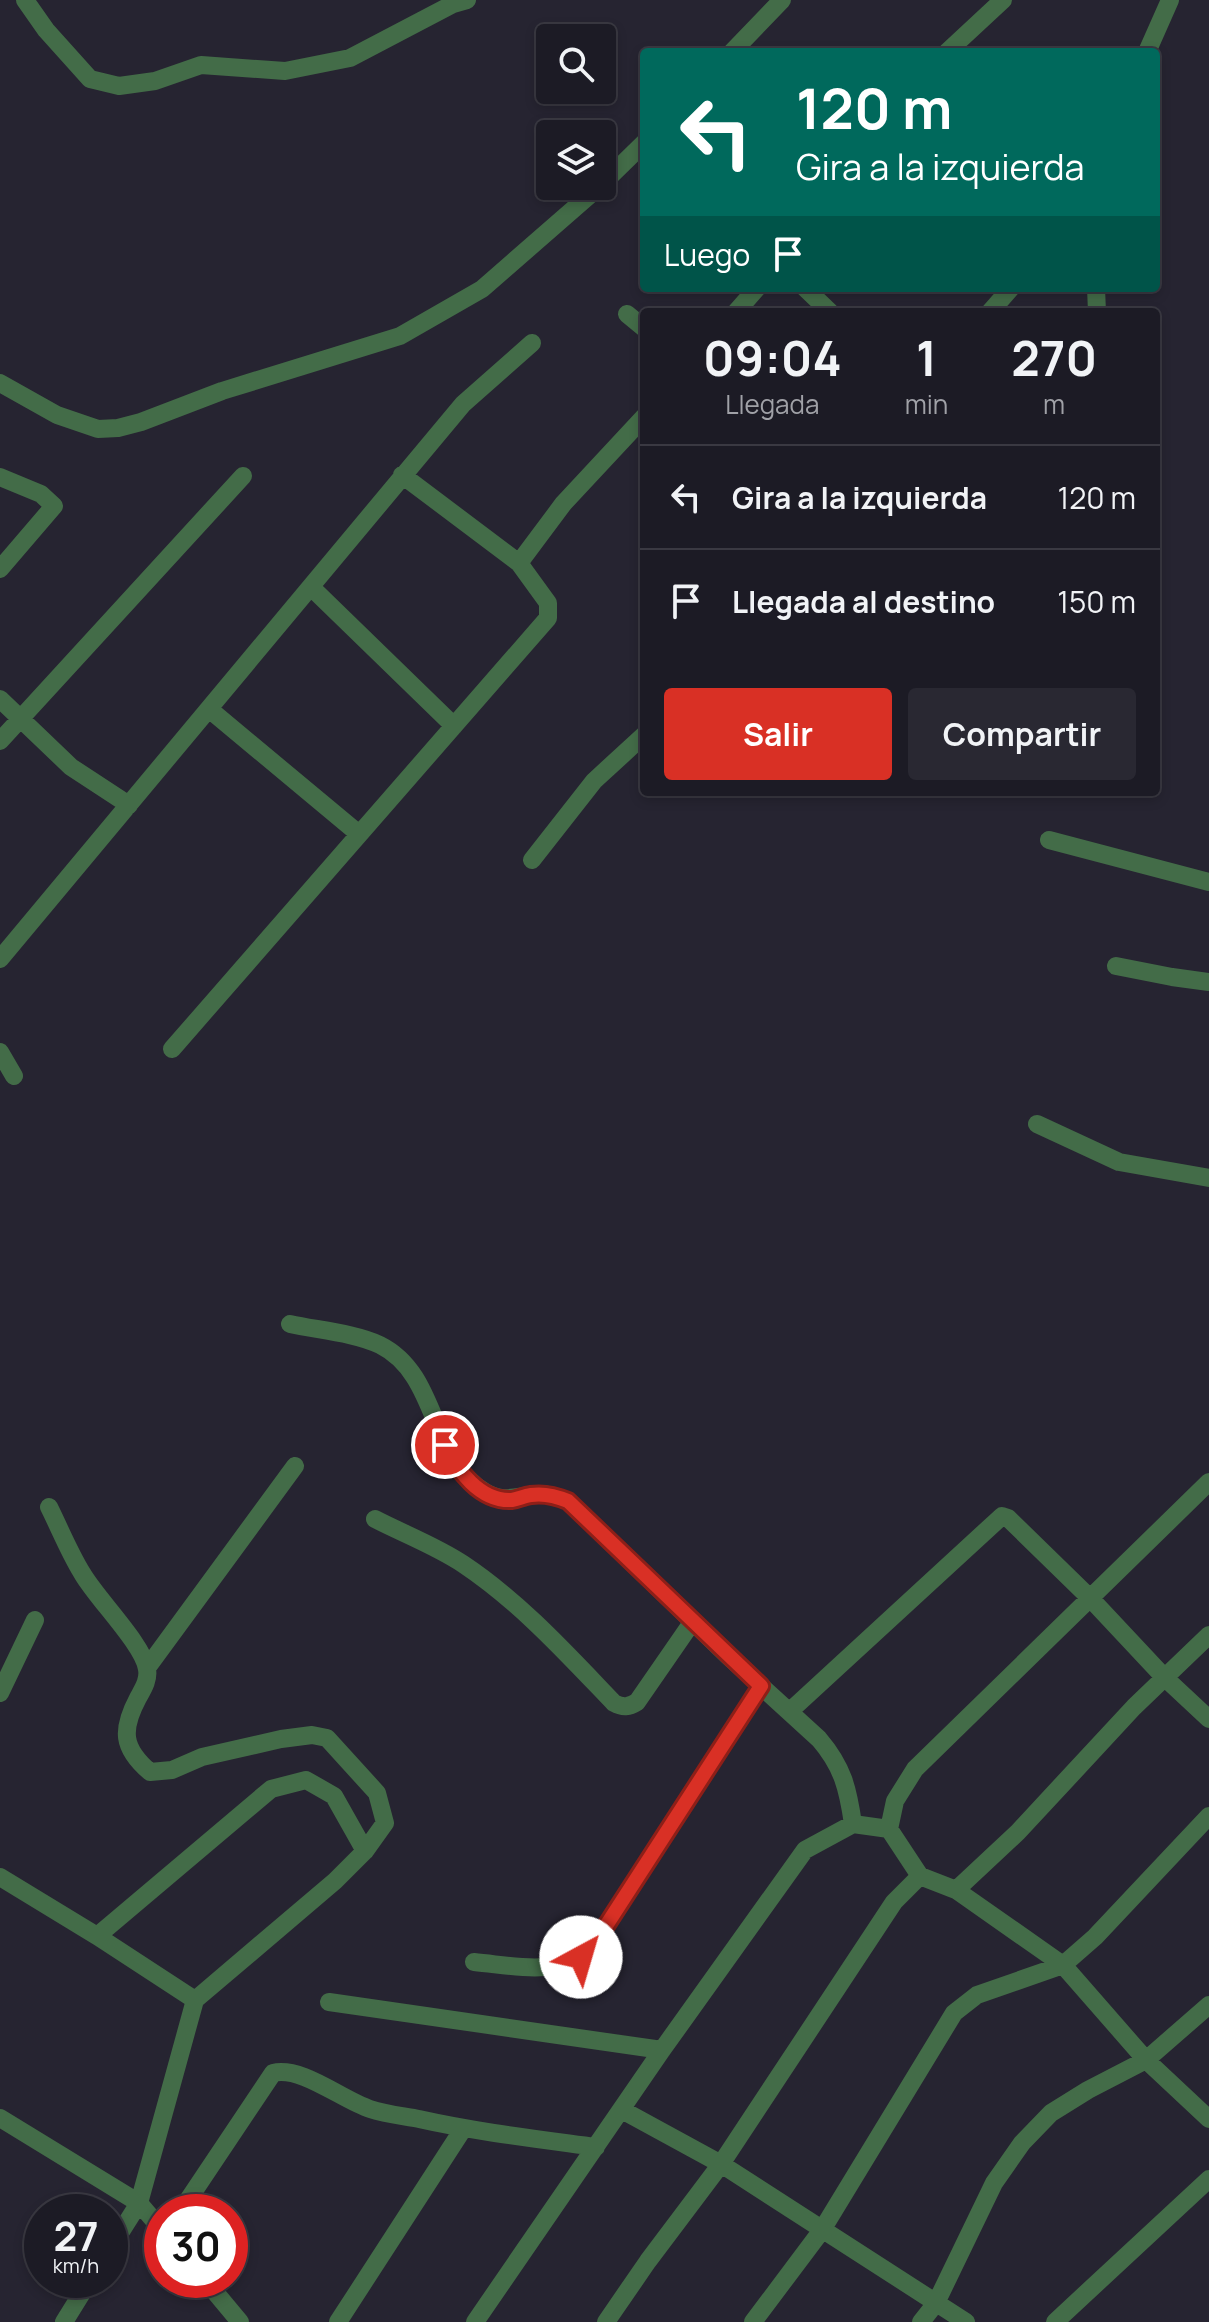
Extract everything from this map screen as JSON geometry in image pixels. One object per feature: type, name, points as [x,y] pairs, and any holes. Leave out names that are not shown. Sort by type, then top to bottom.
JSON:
[{"type":"street","points":[[25,0],[46,30],[90,79],[119,86],[155,81],[201,65],[285,71],[350,58],[453,4],[467,0]]},
{"type":"street","points":[[736,48],[782,0]]},
{"type":"street","points":[[951,48],[1003,0]]},
{"type":"street","points":[[1149,48],[1170,0]]},
{"type":"street","points":[[616,170],[640,147]]},
{"type":"street","points":[[0,383],[57,415],[98,429],[141,422],[222,391],[400,336],[482,289],[584,200]]},
{"type":"street","points":[[740,308],[754,292]]},
{"type":"street","points":[[809,292],[826,308]]},
{"type":"street","points":[[627,314],[640,325]]},
{"type":"street","points":[[0,959],[463,404],[532,343]]},
{"type":"street","points":[[519,563],[563,504],[640,421]]},
{"type":"street","points":[[172,1049],[548,618],[548,603],[519,563],[402,475]]},
{"type":"street","points":[[0,741],[243,476]]},
{"type":"street","points":[[0,477],[41,494],[54,506],[0,569]]},
{"type":"street","points":[[311,587],[454,726]]},
{"type":"street","points":[[0,699],[71,767],[129,805]]},
{"type":"street","points":[[209,709],[359,834]]},
{"type":"street","points":[[532,860],[594,781],[640,739]]},
{"type":"street","points":[[1049,840],[1209,882]]},
{"type":"street","points":[[1116,966],[1209,982]]},
{"type":"street","points":[[0,1052],[14,1076]]},
{"type":"street","points":[[1037,1124],[1119,1162],[1209,1178]]},
{"type":"street","points":[[290,1324],[367,1340],[392,1352],[416,1378],[451,1457],[467,1478],[487,1494],[504,1500],[546,1495],[568,1501],[819,1739],[838,1765],[848,1793],[853,1824]]},
{"type":"street","points":[[147,1668],[295,1466]]},
{"type":"street","points":[[1209,1482],[915,1769],[895,1801],[889,1829],[920,1876],[956,1890],[1063,1965],[1146,2060],[1209,2119]]},
{"type":"street","points":[[49,1507],[81,1573],[137,1648],[147,1668],[146,1684],[128,1716],[126,1739],[136,1759],[150,1772],[172,1770],[202,1757],[281,1739],[312,1735],[327,1738],[377,1793],[385,1823],[365,1851],[335,1881],[195,2000],[139,2203],[128,2220]]},
{"type":"street","points":[[790,1711],[1002,1516],[1008,1518],[1090,1598],[1164,1677],[1209,1719]]},
{"type":"street","points":[[375,1519],[460,1562],[491,1583],[619,1706],[631,1706],[637,1702],[693,1621]]},
{"type":"street","points":[[0,1693],[35,1620]]},
{"type":"street","points":[[956,1890],[1018,1832],[1164,1677],[1209,1635]]},
{"type":"street","points":[[474,1962],[553,1968],[571,1962],[591,1949],[761,1686]]},
{"type":"street","points":[[97,1936],[271,1789],[306,1780],[334,1796],[365,1851]]},
{"type":"street","points":[[753,2322],[822,2230],[954,2013],[977,1995],[1063,1965],[1095,1937],[1209,1816]]},
{"type":"street","points":[[475,2322],[662,2050],[805,1850],[853,1824],[889,1829]]},
{"type":"street","points":[[606,2322],[721,2164],[894,1902],[920,1876]]},
{"type":"street","points":[[0,1877],[195,2000]]},
{"type":"street","points":[[329,2002],[662,2050]]},
{"type":"street","points":[[921,2322],[936,2303],[994,2183],[1022,2143],[1051,2113],[1146,2060],[1209,2005]]},
{"type":"street","points":[[192,2194],[273,2073],[282,2071],[291,2072],[370,2109],[463,2129],[596,2147]]},
{"type":"street","points":[[622,2110],[721,2164],[966,2322]]},
{"type":"street","points":[[0,2118],[144,2209]]},
{"type":"street","points":[[338,2322],[463,2129]]},
{"type":"street","points":[[1055,2322],[1209,2179]]},
{"type":"street","points":[[64,2322],[79,2298]]},
{"type":"street","points":[[220,2298],[240,2322]]},
{"type":"route","points":[[445,1445],[458,1469],[487,1494],[504,1500],[537,1494],[568,1501],[761,1686],[591,1949],[581,1957]]}]
